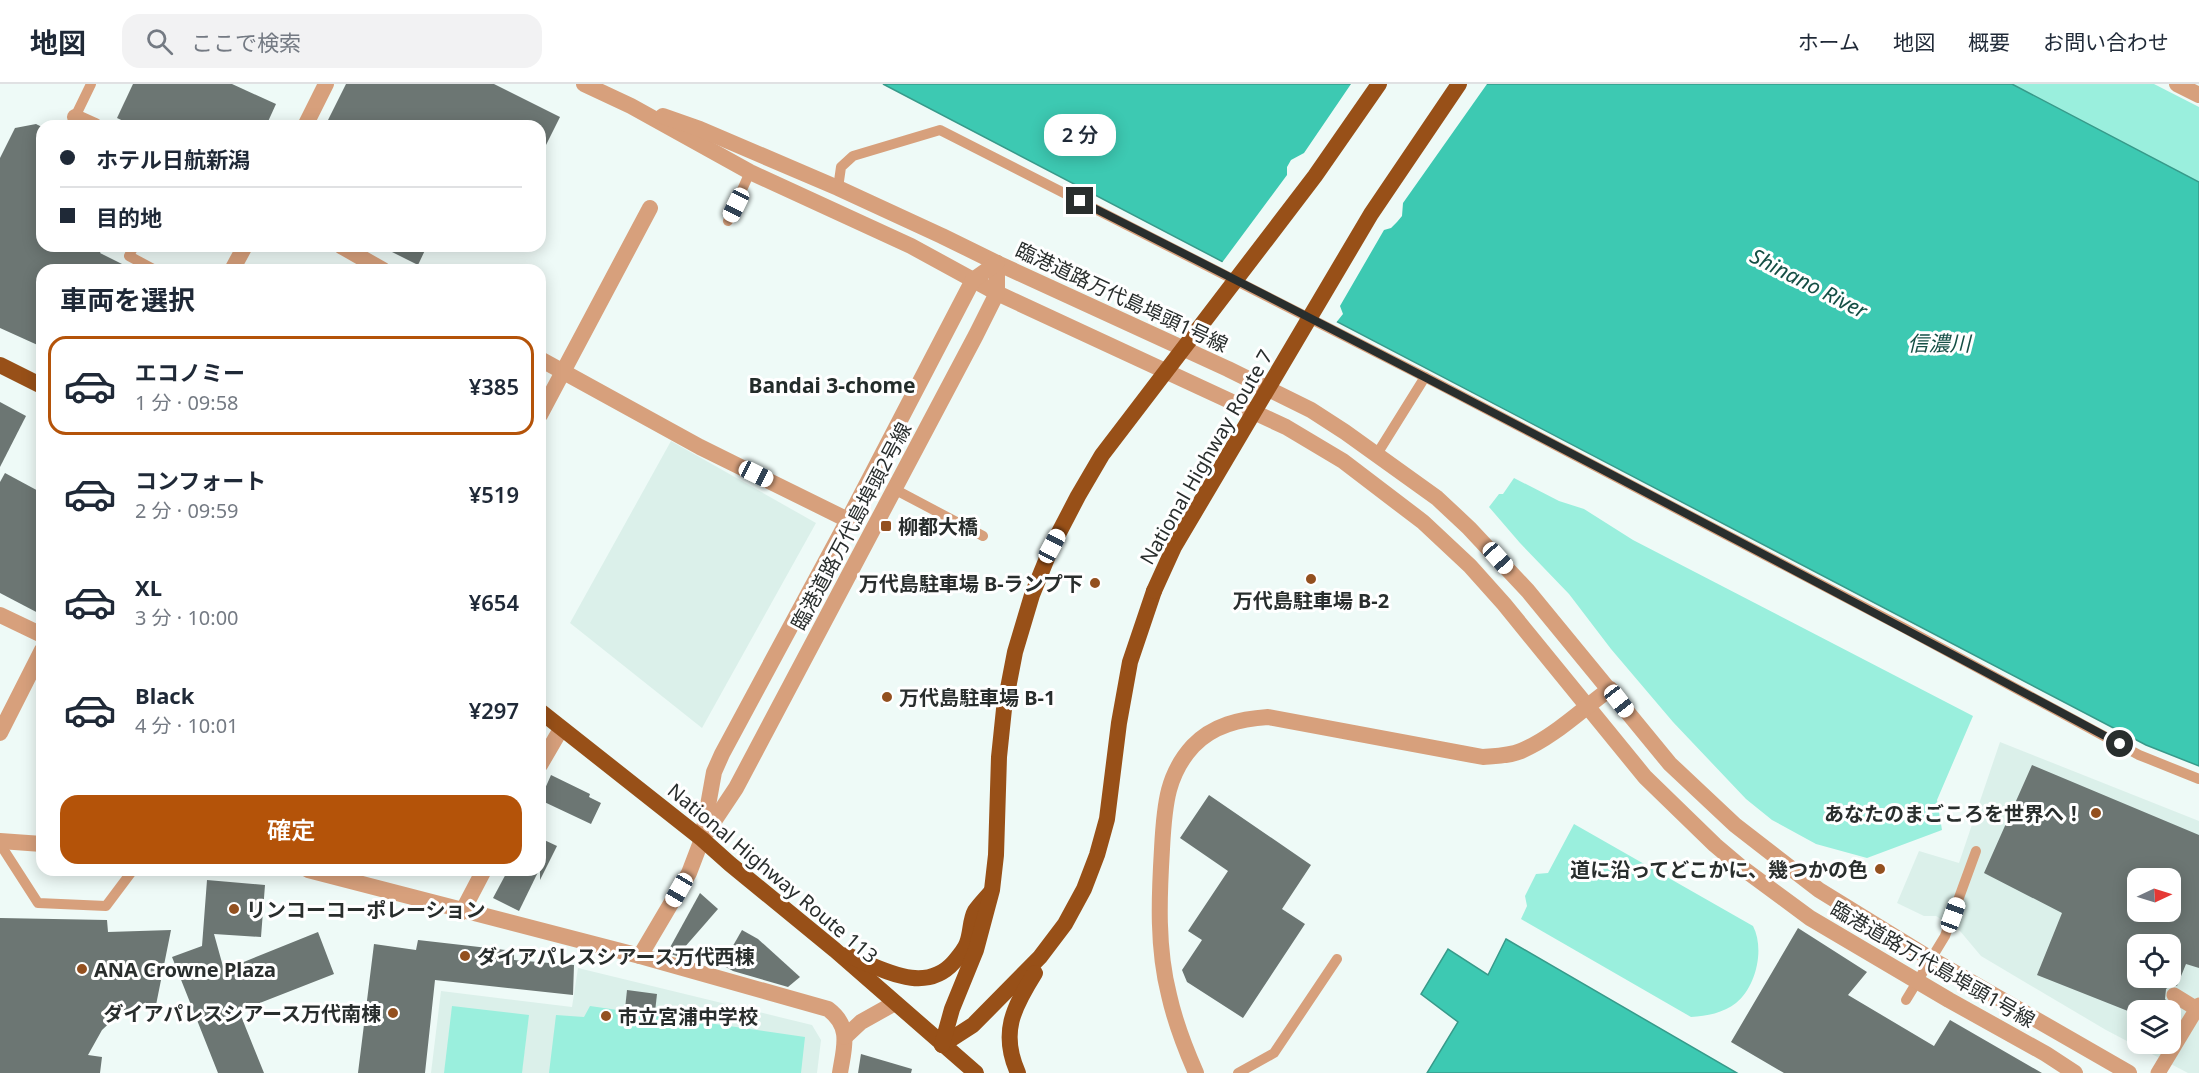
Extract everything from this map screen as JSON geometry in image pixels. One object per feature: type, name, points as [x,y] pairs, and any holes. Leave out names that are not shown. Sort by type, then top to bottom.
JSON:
[{"type":"highway","points":[[942,1045],[952,1009],[976,950],[992,890],[996,855],[999,757],[1004,709],[1018,641],[1032,595],[1052,546],[1102,455],[1315,176],[1379,84]]},
{"type":"highway","name":"National Highway Route 7","points":[[942,1045],[973,1025],[1040,957],[1065,924],[1084,889],[1107,819],[1119,723],[1130,662],[1154,591],[1174,547],[1371,214],[1459,84]]},
{"type":"highway","points":[[0,365],[36,383]]},
{"type":"highway","name":"National Highway Route 113","points":[[546,716],[702,839],[835,950],[976,1073]]},
{"type":"highway","points":[[835,950],[902,976],[927,979],[939,975],[949,968],[967,944],[974,912],[992,890]]},
{"type":"highway","points":[[1018,1073],[1008,1040],[1011,1019],[1031,979],[1065,924]]},
{"type":"street","points":[[308,120],[326,84]]},
{"type":"street","name":"臨港道路万代島埠頭1号線","points":[[584,84],[631,106],[750,172],[911,246],[997,293],[1286,427],[1365,477],[1423,522],[1470,566],[1645,777],[1666,800],[1741,867],[1810,918],[2075,1073]]},
{"type":"street","points":[[2176,84],[2199,95]]},
{"type":"street","name":"臨港道路万代島埠頭1号線","points":[[631,106],[700,129],[838,188],[1228,369],[1311,410],[1437,498],[1477,535],[1528,591],[1670,764],[1735,825],[1820,890],[1931,959],[2129,1073]]},
{"type":"street","points":[[75,117],[82,120]]},
{"type":"street","points":[[546,403],[650,208]]},
{"type":"street","points":[[352,252],[372,264]]},
{"type":"street","name":"臨港道路万代島埠頭2号線","points":[[702,839],[714,772],[973,280],[997,263]]},
{"type":"street","name":"臨港道路万代島埠頭2号線","points":[[702,839],[736,788],[997,293],[997,263]]},
{"type":"street","points":[[546,363],[700,447],[848,520]]},
{"type":"street","points":[[0,615],[36,632]]},
{"type":"street","points":[[0,733],[36,662]]},
{"type":"street","points":[[1196,1073],[1169,996],[1159,907],[1163,827],[1169,790],[1180,765],[1193,746],[1232,722],[1268,717],[1483,757],[1500,756],[1519,752],[1537,742],[1610,689]]},
{"type":"street","points":[[546,755],[561,729]]},
{"type":"street","points":[[640,956],[689,873],[702,839]]},
{"type":"street","points":[[0,843],[36,844]]},
{"type":"street","points":[[330,876],[462,912],[640,956],[828,1009],[842,1024],[845,1037],[840,1073]]},
{"type":"street","points":[[462,912],[481,876]]},
{"type":"street","points":[[2158,1073],[2198,1007],[2174,994]]},
{"type":"street","points":[[845,1037],[861,1022],[895,1003]]},
{"type":"lane","points":[[75,117],[91,84]]},
{"type":"lane","points":[[838,188],[841,167],[853,156],[940,130],[1425,376],[2139,754],[2199,779]]},
{"type":"lane","points":[[728,221],[750,172]]},
{"type":"lane","points":[[131,252],[129,256],[144,264]]},
{"type":"lane","points":[[1377,454],[1425,376]]},
{"type":"lane","points":[[894,489],[983,536]]},
{"type":"lane","points":[[0,843],[38,903],[106,906],[128,876]]},
{"type":"lane","points":[[1906,1000],[1945,936],[1976,851]]},
{"type":"lane","points":[[1238,1073],[1274,1053],[1336,959]]},
{"type":"shaded area","points":[[2012,84],[2154,84],[2199,107],[2199,182]]},
{"type":"shaded area","points":[[671,441],[816,523],[702,728],[570,623]]},
{"type":"shaded area","points":[[1514,478],[1559,501],[1584,509],[1633,540],[1973,716],[1937,800],[1942,830],[1867,858],[1816,844],[1772,820],[1746,799],[1673,722],[1611,649],[1569,594],[1489,507],[1499,494],[1503,494]]},
{"type":"shaded area","points":[[2000,742],[2199,821],[2199,1073],[2188,1073],[2152,1054],[2181,1054],[2181,1000],[2127,1000],[2127,1041],[1981,956],[1960,931],[1936,916],[1924,916],[1897,903],[1919,851],[1959,863]]},
{"type":"shaded area","points":[[1574,824],[1753,926],[1758,945],[1757,967],[1749,987],[1736,1003],[1715,1013],[1691,1017],[1521,919],[1527,906],[1525,896],[1536,874],[1548,873]]},
{"type":"shaded area","name":"市立宮浦中学校","points":[[578,968],[812,1025],[821,1040],[817,1073],[431,1073],[441,991],[572,1007]]},
{"type":"shaded area","points":[[452,1006],[529,1015],[522,1073],[444,1073]]},
{"type":"shaded area","points":[[590,1006],[805,1037],[801,1073],[549,1073],[556,1015],[584,1017]]},
{"type":"water","name":"信濃川","points":[[883,84],[2012,84],[2199,182],[2199,766],[2146,745]]},
{"type":"water","points":[[1506,939],[1737,1073],[1427,1073],[1458,1022],[1421,994],[1448,949],[1488,975]]},
{"type":"pier","points":[[1351,84],[1487,84],[1403,203],[1402,216],[1391,228],[1384,230],[1340,306],[1343,314],[1335,324],[1221,264],[1287,175],[1287,167],[1291,160],[1304,153]]},
{"type":"building","points":[[133,84],[232,84],[276,104],[269,120],[121,120],[117,118]]},
{"type":"building","points":[[346,84],[494,84],[560,117],[546,145],[546,120],[328,120]]},
{"type":"building","points":[[36,124],[36,252],[101,252],[122,264],[36,264],[36,344],[0,328],[0,158],[15,128]]},
{"type":"building","points":[[392,252],[424,252],[418,264]]},
{"type":"building","points":[[0,402],[26,416],[0,467]]},
{"type":"building","points":[[5,473],[36,490],[36,612],[0,593],[0,482]]},
{"type":"building","points":[[2032,765],[2199,835],[2199,968],[2186,964],[2181,976],[2181,934],[2127,934],[2127,988],[2167,988],[2166,1000],[2127,1000],[2127,1011],[2037,975],[2062,913],[1984,873]]},
{"type":"building","points":[[551,775],[590,794],[589,797],[601,803],[591,824],[546,803],[546,786]]},
{"type":"building","points":[[1209,795],[1311,865],[1282,909],[1305,924],[1243,1018],[1187,982],[1182,970],[1202,940],[1188,931],[1228,871],[1180,838]]},
{"type":"building","points":[[546,841],[557,846],[546,868]]},
{"type":"building","points":[[505,876],[536,876],[519,911],[493,898]]},
{"type":"building","points":[[207,880],[265,885],[261,937],[214,934],[224,970],[318,932],[334,974],[239,1011],[264,1073],[218,1073],[172,957],[202,946]]},
{"type":"building","points":[[700,893],[718,909],[677,956],[667,953]]},
{"type":"building","name":"ANA Crowne Plaza","points":[[0,918],[107,920],[108,932],[171,930],[156,1005],[119,1014],[102,1030],[88,1055],[102,1057],[100,1073],[0,1073]]},
{"type":"building","points":[[1798,928],[1867,972],[1848,995],[1934,1046],[1950,1020],[2042,1073],[1784,1073],[1731,1042]]},
{"type":"building","points":[[742,930],[758,939],[800,977],[788,987],[733,971],[722,965]]},
{"type":"building","points":[[418,940],[514,951],[514,960],[574,965],[573,995],[435,980],[425,1073],[358,1073],[374,944],[416,950]]},
{"type":"building","points":[[627,990],[657,994],[655,1012],[625,1009]]},
{"type":"building","points":[[861,1054],[912,1069],[911,1073],[858,1073]]},
{"type":"place","name":"柳都大橋","points":[[886,526]]},
{"type":"place","name":"万代島駐車場 B-2","points":[[1311,579]]},
{"type":"place","name":"万代島駐車場 B-ランプ下","points":[[1095,583]]},
{"type":"place","name":"万代島駐車場 B-1","points":[[887,697]]},
{"type":"place","name":"あなたのまごころを世界へ！","points":[[2096,813]]},
{"type":"place","name":"道に沿ってどこかに、幾つかの色","points":[[1880,869]]},
{"type":"place","name":"リンコーコーポレーション","points":[[234,909]]},
{"type":"place","name":"ダイアパレスシアース万代西棟","points":[[465,956]]},
{"type":"place","name":"ANA Crowne Plaza","points":[[82,969]]},
{"type":"place","name":"ダイアパレスシアース万代南棟","points":[[393,1013]]},
{"type":"place","name":"市立宮浦中学校","points":[[606,1016]]},
{"type":"district","name":"Bandai 3-chome","points":[[832,385]]},
{"type":"route","points":[[1080,201],[1425,376],[2120,744]]},
{"type":"water label","name":"Shinano River","points":[[1809,283]]}]
